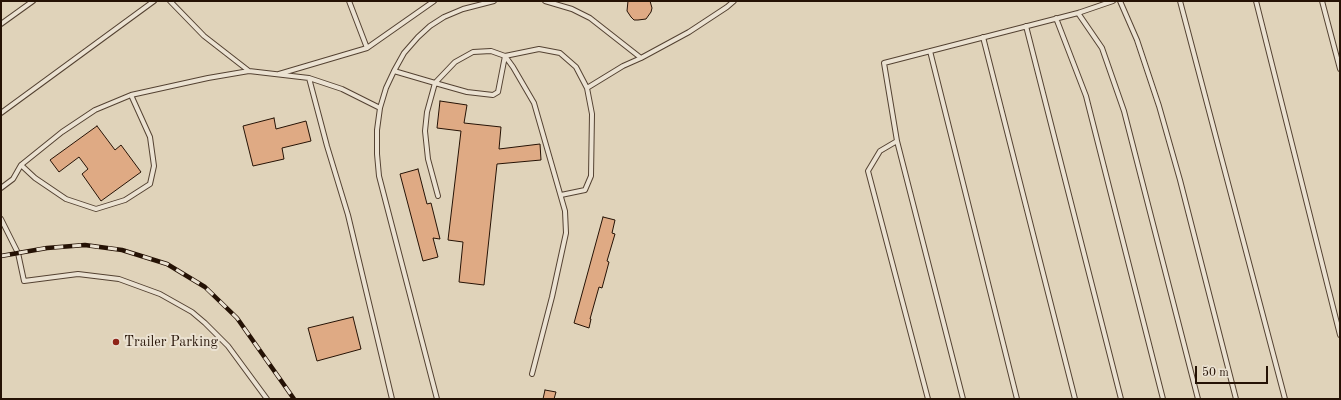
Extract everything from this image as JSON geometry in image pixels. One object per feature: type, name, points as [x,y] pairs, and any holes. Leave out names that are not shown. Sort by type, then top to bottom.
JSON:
[{"type":"lane","points":[[1,24],[34,1]]},
{"type":"lane","points":[[1,113],[154,1]]},
{"type":"lane","points":[[170,1],[204,36],[249,71]]},
{"type":"lane","points":[[349,1],[368,48]]},
{"type":"lane","points":[[277,75],[368,48],[434,1]]},
{"type":"lane","points":[[436,399],[379,176],[377,130],[380,108],[386,88],[394,71],[404,53],[418,37],[430,26],[444,17],[463,9],[494,1]]},
{"type":"lane","points":[[545,1],[572,9],[590,18],[641,58]]},
{"type":"lane","points":[[587,88],[623,66],[689,32],[734,1]]},
{"type":"lane","points":[[963,399],[897,141],[884,63],[1078,13],[1113,1]]},
{"type":"lane","points":[[1120,1],[1137,40],[1159,106],[1180,180],[1236,399]]},
{"type":"lane","points":[[1180,1],[1285,399]]},
{"type":"lane","points":[[1256,1],[1340,335]]},
{"type":"lane","points":[[1322,1],[1340,69]]},
{"type":"lane","points":[[1078,13],[1102,48],[1124,111],[1198,399]]},
{"type":"lane","points":[[1056,18],[1086,96],[1163,399]]},
{"type":"lane","points":[[1026,26],[1121,399]]},
{"type":"lane","points":[[983,37],[1075,399]]},
{"type":"lane","points":[[504,56],[539,49],[560,54],[576,67],[587,88],[592,114],[591,176],[585,190],[561,195]]},
{"type":"lane","points":[[438,196],[428,159],[425,131],[427,112],[435,83],[454,62],[473,52],[491,51],[504,56],[513,67],[534,103],[565,211],[566,233],[552,297],[532,374]]},
{"type":"lane","points":[[930,51],[1017,399]]},
{"type":"lane","points":[[394,71],[467,92],[493,95],[498,92],[504,56]]},
{"type":"lane","points":[[1,188],[13,179],[21,166],[62,132],[95,110],[130,95],[208,78],[249,71],[309,78],[342,89],[380,108]]},
{"type":"lane","points":[[309,78],[327,146],[348,215],[392,399]]},
{"type":"lane","points":[[21,166],[34,178],[66,199],[96,209],[125,200],[150,184],[154,166],[150,137],[130,95]]},
{"type":"lane","points":[[897,141],[880,151],[868,171],[928,399]]},
{"type":"lane","points":[[1,219],[18,253],[24,281],[78,274],[119,279],[160,294],[192,312],[205,323],[228,346],[267,399]]},
{"type":"building","points":[[628,1],[650,1],[652,8],[651,12],[646,19],[634,20],[627,11]]},
{"type":"building","points":[[440,101],[467,105],[464,123],[501,127],[499,149],[540,144],[541,160],[497,164],[484,285],[459,282],[463,242],[448,240],[461,131],[437,128]]},
{"type":"building","points":[[274,118],[276,129],[306,121],[311,141],[282,148],[284,159],[253,166],[243,126]]},
{"type":"building","points":[[97,126],[115,150],[121,145],[141,172],[101,201],[82,174],[88,169],[79,157],[59,172],[50,160]]},
{"type":"building","points":[[418,169],[427,204],[431,203],[440,239],[433,238],[438,257],[423,261],[400,174]]},
{"type":"building","points":[[603,217],[615,220],[612,233],[615,234],[607,261],[609,262],[602,288],[599,287],[589,328],[574,323]]},
{"type":"building","points":[[353,317],[361,349],[317,361],[308,328]]},
{"type":"building","points":[[545,390],[556,392],[554,399],[543,399]]},
{"type":"railway","points":[[1,256],[47,248],[85,245],[122,250],[167,264],[205,287],[237,318],[294,399]]},
{"type":"place","name":"Trailer Parking","points":[[116,342]]}]
